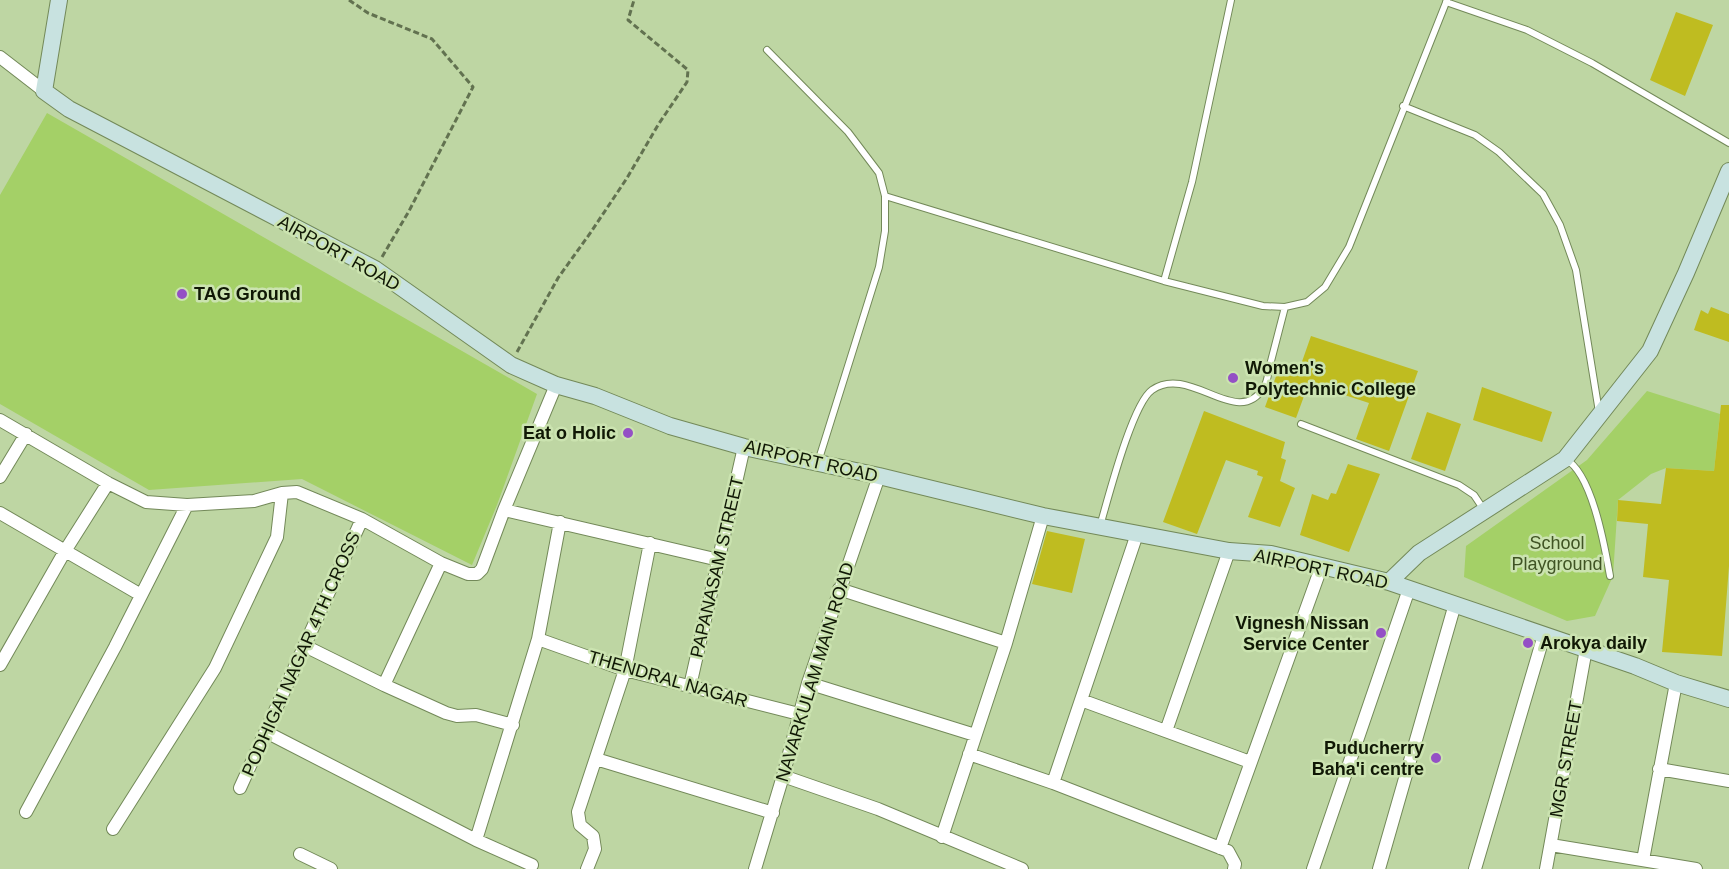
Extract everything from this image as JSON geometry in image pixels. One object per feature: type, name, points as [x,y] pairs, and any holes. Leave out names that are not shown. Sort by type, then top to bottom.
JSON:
[{"type":"street","points":[[0,57],[44,91],[59,0]]},
{"type":"street","name":"AIRPORT ROAD","points":[[44,91],[69,109],[375,269],[511,364],[556,385],[595,396],[670,426],[744,447],[879,476],[1043,516],[1229,552],[1271,555],[1389,582],[1586,649],[1676,683],[1729,699]]},
{"type":"street","points":[[1389,582],[1419,553],[1565,459],[1650,351],[1729,171]]},
{"type":"street","points":[[0,420],[108,483],[146,502],[187,505],[254,501],[282,493],[297,492],[362,519],[441,563],[468,574],[477,574],[482,568],[556,385]]},
{"type":"street","points":[[0,477],[26,434]]},
{"type":"street","name":"PAPANASAM STREET","points":[[690,686],[744,447]]},
{"type":"street","name":"NAVARKULAM MAIN ROAD","points":[[755,869],[773,813],[808,683],[879,476]]},
{"type":"street","points":[[0,665],[108,483]]},
{"type":"street","points":[[113,829],[215,668],[277,537],[282,493]]},
{"type":"street","points":[[26,812],[187,505]]},
{"type":"street","points":[[504,510],[719,560]]},
{"type":"street","points":[[0,513],[141,595]]},
{"type":"street","points":[[942,837],[1006,643],[1043,516]]},
{"type":"street","name":"PODHIGAI NAGAR 4TH CROSS","points":[[240,788],[362,519]]},
{"type":"street","points":[[476,840],[538,639],[560,522]]},
{"type":"street","points":[[1053,783],[1137,534]]},
{"type":"street","points":[[586,869],[595,849],[593,836],[580,825],[578,812],[625,670],[650,543]]},
{"type":"street","points":[[1166,731],[1229,552]]},
{"type":"street","points":[[384,685],[441,563]]},
{"type":"street","points":[[1220,848],[1322,566]]},
{"type":"street","points":[[839,589],[1006,643]]},
{"type":"street","points":[[1313,869],[1409,589]]},
{"type":"street","points":[[1379,869],[1455,604]]},
{"type":"street","points":[[1475,869],[1544,635]]},
{"type":"street","name":"THENDRAL NAGAR","points":[[538,639],[625,670],[799,714]]},
{"type":"street","points":[[305,646],[446,714],[476,715],[513,725]]},
{"type":"street","name":"MGR STREET","points":[[1546,869],[1586,649]]},
{"type":"street","points":[[808,683],[975,735]]},
{"type":"street","points":[[1643,860],[1676,683]]},
{"type":"street","points":[[1081,700],[1250,762]]},
{"type":"street","points":[[266,732],[476,840],[532,865]]},
{"type":"street","points":[[969,754],[1053,783],[1228,851],[1234,869]]},
{"type":"street","points":[[596,759],[773,813]]},
{"type":"street","points":[[1659,769],[1729,781]]},
{"type":"street","points":[[783,776],[878,809],[1022,869]]},
{"type":"street","points":[[1551,845],[1695,869]]},
{"type":"street","points":[[300,854],[331,869]]},
{"type":"lane","points":[[1164,281],[1192,182],[1231,0]]},
{"type":"lane","points":[[885,196],[1164,281],[1263,306],[1285,307],[1307,302],[1325,287],[1349,247],[1446,1],[1527,30],[1592,63],[1729,143]]},
{"type":"lane","points":[[767,50],[848,132],[879,172],[885,196],[885,231],[879,267],[818,463]]},
{"type":"lane","points":[[1403,106],[1475,135],[1499,152],[1543,194],[1560,225],[1575,270],[1599,415]]},
{"type":"lane","points":[[1100,527],[1137,409],[1150,391],[1166,382],[1191,386],[1240,404],[1253,399],[1265,386],[1285,307]]},
{"type":"lane","points":[[1300,424],[1459,485],[1474,495],[1485,511]]},
{"type":"lane","points":[[1565,459],[1575,466],[1590,494],[1601,529],[1610,576]]},
{"type":"path","points":[[350,0],[368,13],[432,39],[472,87],[409,211],[375,269]]},
{"type":"path","points":[[511,364],[558,278],[627,178],[658,125],[687,82],[688,70],[628,20],[634,0]]},
{"type":"green space","name":"TAG Ground","points":[[47,113],[537,394],[497,505],[472,565],[302,479],[149,490],[0,404],[0,195]]},
{"type":"green space","name":"School Playground","points":[[1647,391],[1720,414],[1714,471],[1666,468],[1651,474],[1618,500],[1613,576],[1595,616],[1567,621],[1464,577],[1466,546],[1587,460]]},
{"type":"building","points":[[1676,12],[1713,25],[1685,96],[1650,80]]},
{"type":"building","points":[[1711,307],[1729,314],[1729,342],[1694,330],[1701,310],[1708,314]]},
{"type":"building","points":[[1311,336],[1418,371],[1389,451],[1356,439],[1369,403],[1317,386],[1316,390],[1307,388],[1296,418],[1265,407],[1279,368],[1298,373]]},
{"type":"building","points":[[1482,387],[1552,412],[1542,442],[1473,420]]},
{"type":"building","points":[[1721,405],[1729,405],[1729,566],[1722,656],[1662,652],[1669,580],[1643,577],[1648,524],[1617,521],[1618,500],[1661,504],[1666,468],[1714,471]]},
{"type":"building","points":[[1204,411],[1285,442],[1281,458],[1286,460],[1280,481],[1295,488],[1280,527],[1248,517],[1263,477],[1257,475],[1258,471],[1226,460],[1197,534],[1163,522]]},
{"type":"building","points":[[1427,412],[1461,424],[1445,471],[1411,459]]},
{"type":"building","points":[[1348,464],[1380,474],[1349,552],[1300,535],[1312,494],[1328,500],[1331,493],[1336,494]]},
{"type":"building","points":[[1047,531],[1085,539],[1072,593],[1032,584]]},
{"type":"place","name":"TAG Ground","points":[[182,294]]},
{"type":"place","name":"Women's Polytechnic College","points":[[1233,378]]},
{"type":"place","name":"Eat o Holic","points":[[628,433]]},
{"type":"place","name":"Vignesh Nissan Service Center","points":[[1381,633]]},
{"type":"place","name":"Arokya daily","points":[[1528,643]]},
{"type":"place","name":"Puducherry Baha'i centre","points":[[1436,758]]}]
